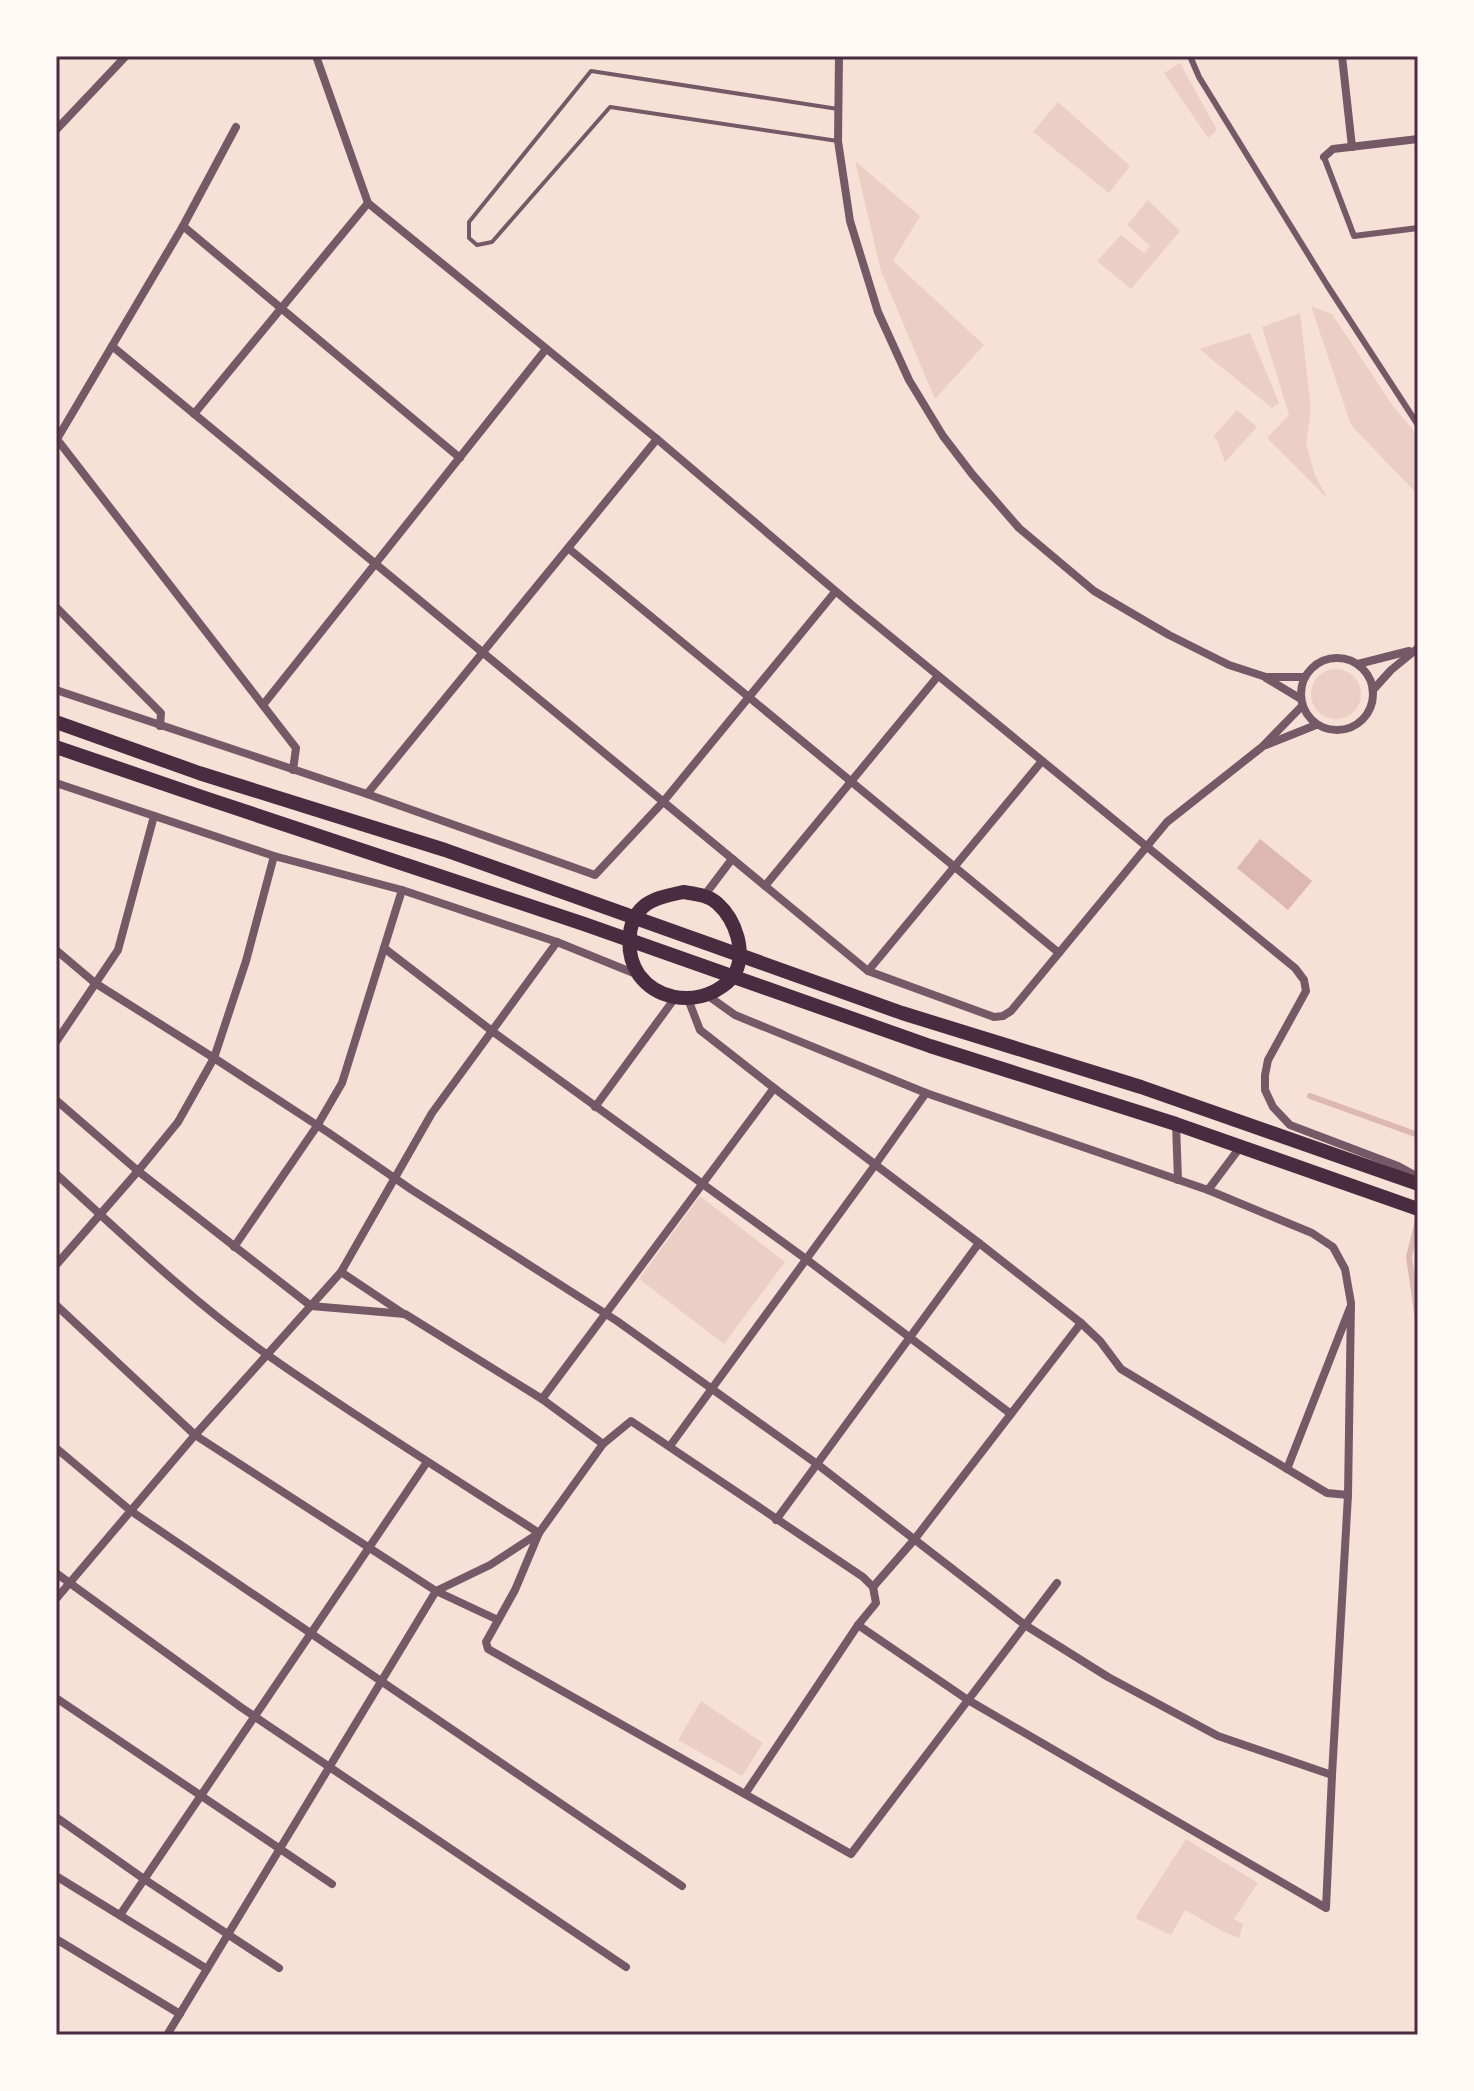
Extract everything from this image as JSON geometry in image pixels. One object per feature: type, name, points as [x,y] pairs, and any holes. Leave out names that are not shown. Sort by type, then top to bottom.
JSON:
[{"type":"highway","points":[[56,722],[199,773],[445,850],[902,1013],[1141,1087],[1417,1181]]},
{"type":"highway","points":[[56,747],[628,940],[930,1046],[1176,1124],[1413,1207]]},
{"type":"highway","points":[[683,892],[704,896],[718,904],[735,928],[741,955],[734,977],[707,995],[682,998],[659,993],[639,975],[632,960],[628,940],[635,918],[644,906],[667,895],[683,892]]},
{"type":"street","points":[[58,124],[126,56]]},
{"type":"street","points":[[316,56],[368,203],[657,439],[835,592],[1295,968],[1304,980],[1306,991],[1268,1060],[1265,1090],[1273,1107],[1290,1125],[1398,1166],[1417,1181]]},
{"type":"street","points":[[839,56],[838,141],[850,221],[878,312],[909,380],[943,436],[1019,528],[1094,591],[1169,635],[1229,665],[1266,677],[1301,702],[1316,725]]},
{"type":"street","points":[[1190,56],[1199,77],[1287,220],[1418,425]]},
{"type":"street","points":[[1342,56],[1352,147]]},
{"type":"street","points":[[236,127],[183,226],[57,438],[296,748],[293,770]]},
{"type":"street","points":[[1418,139],[1333,149],[1324,157],[1354,236],[1418,228]]},
{"type":"street","points":[[194,414],[368,203]]},
{"type":"street","points":[[183,226],[460,458]]},
{"type":"street","points":[[112,346],[868,971],[994,1017],[1011,1011],[1147,845],[1182,808],[1262,747],[1301,702],[1304,677],[1316,664],[1326,659],[1348,659],[1358,664],[1371,680],[1373,690],[1369,712],[1357,725],[1336,731],[1316,725],[1262,747]]},
{"type":"street","points":[[263,705],[546,349]]},
{"type":"street","points":[[367,794],[657,439]]},
{"type":"street","points":[[568,548],[1059,953]]},
{"type":"street","points":[[56,690],[367,794],[595,875],[663,802],[835,592]]},
{"type":"street","points":[[56,607],[161,713],[160,726]]},
{"type":"street","points":[[1358,664],[1416,649]]},
{"type":"street","points":[[1373,690],[1416,649]]},
{"type":"street","points":[[765,886],[938,676]]},
{"type":"street","points":[[1266,677],[1304,677]]},
{"type":"street","points":[[868,971],[1042,761]]},
{"type":"street","points":[[56,783],[274,856],[402,890],[557,942],[639,975]]},
{"type":"street","points":[[56,1042],[118,950],[154,816]]},
{"type":"street","points":[[56,1265],[178,1122],[214,1058],[246,961],[274,856]]},
{"type":"street","points":[[704,896],[732,859]]},
{"type":"street","points":[[234,1247],[317,1126],[342,1083],[402,890]]},
{"type":"street","points":[[56,1599],[195,1435],[341,1272],[432,1113],[557,942]]},
{"type":"street","points":[[384,948],[1011,1414]]},
{"type":"street","points":[[56,950],[95,983],[617,1321],[817,1464],[1025,1625],[1108,1677],[1218,1736],[1332,1775]]},
{"type":"street","points":[[707,995],[735,1015],[926,1093],[1208,1190],[1312,1233],[1333,1247],[1345,1269],[1351,1303],[1348,1495],[1326,1908],[968,1700],[858,1625]]},
{"type":"street","points":[[595,1107],[682,998],[700,1030],[1081,1323],[1100,1341],[1121,1369],[1327,1493],[1348,1495]]},
{"type":"street","points":[[542,1399],[774,1088]]},
{"type":"street","points":[[670,1446],[926,1093]]},
{"type":"street","points":[[56,1100],[138,1171],[311,1306],[405,1314]]},
{"type":"street","points":[[1176,1124],[1178,1180]]},
{"type":"street","points":[[1208,1190],[1241,1146]]},
{"type":"street","points":[[56,1174],[187,1292],[268,1355],[539,1533]]},
{"type":"street","points":[[776,1520],[979,1243]]},
{"type":"street","points":[[341,1272],[542,1399],[603,1444]]},
{"type":"street","points":[[1287,1469],[1351,1303]]},
{"type":"street","points":[[56,1305],[195,1435],[436,1591],[498,1620]]},
{"type":"street","points":[[873,1587],[914,1540],[1081,1323]]},
{"type":"street","points":[[745,1794],[858,1625],[876,1603],[873,1587],[863,1577],[631,1421],[603,1444],[539,1533],[515,1590],[486,1642],[488,1649],[851,1854],[1057,1583]]},
{"type":"street","points":[[56,1448],[131,1511],[682,1886]]},
{"type":"street","points":[[120,1915],[427,1462]]},
{"type":"street","points":[[167,2035],[436,1591],[490,1565],[539,1533]]},
{"type":"street","points":[[56,1573],[255,1716],[626,1967]]},
{"type":"street","points":[[56,1698],[332,1884]]},
{"type":"street","points":[[56,1817],[279,1968]]},
{"type":"street","points":[[56,1876],[207,1969]]},
{"type":"street","points":[[56,1939],[180,2014]]},
{"type":"lane","points":[[838,109],[591,71],[469,222],[469,238],[477,245],[492,242],[610,107],[838,141]]},
{"type":"shaded area","points":[[1180,63],[1217,130],[1208,138],[1164,73]]},
{"type":"shaded area","points":[[1058,102],[1130,166],[1109,193],[1033,132]]},
{"type":"shaded area","points":[[855,161],[920,216],[893,261],[984,345],[935,399],[881,271]]},
{"type":"shaded area","points":[[1148,200],[1180,231],[1131,289],[1097,261],[1121,235],[1144,253],[1150,246],[1127,225]]},
{"type":"shaded area","points":[[1311,306],[1332,314],[1393,406],[1418,436],[1418,495],[1351,425]]},
{"type":"shaded area","points":[[1300,313],[1311,409],[1306,444],[1315,475],[1328,499],[1267,438],[1289,415],[1262,327]]},
{"type":"shaded area","points":[[1250,333],[1279,403],[1272,408],[1199,349]]},
{"type":"shaded area","points":[[1237,410],[1257,427],[1225,462],[1213,437]]},
{"type":"shaded area","points":[[1336,669],[1353,677],[1361,694],[1353,711],[1336,719],[1319,711],[1311,694],[1319,677]]},
{"type":"shaded area","points":[[1260,839],[1312,881],[1288,910],[1237,868]]},
{"type":"shaded area","points":[[700,1196],[785,1262],[724,1344],[639,1279]]},
{"type":"shaded area","points":[[701,1701],[763,1743],[742,1776],[678,1740]]},
{"type":"shaded area","points":[[1186,1839],[1258,1883],[1234,1919],[1243,1924],[1239,1938],[1185,1910],[1171,1935],[1135,1918]]},
{"type":"waterway","points":[[1310,1096],[1418,1135]]},
{"type":"waterway","points":[[1418,1220],[1409,1257],[1418,1319]]}]
